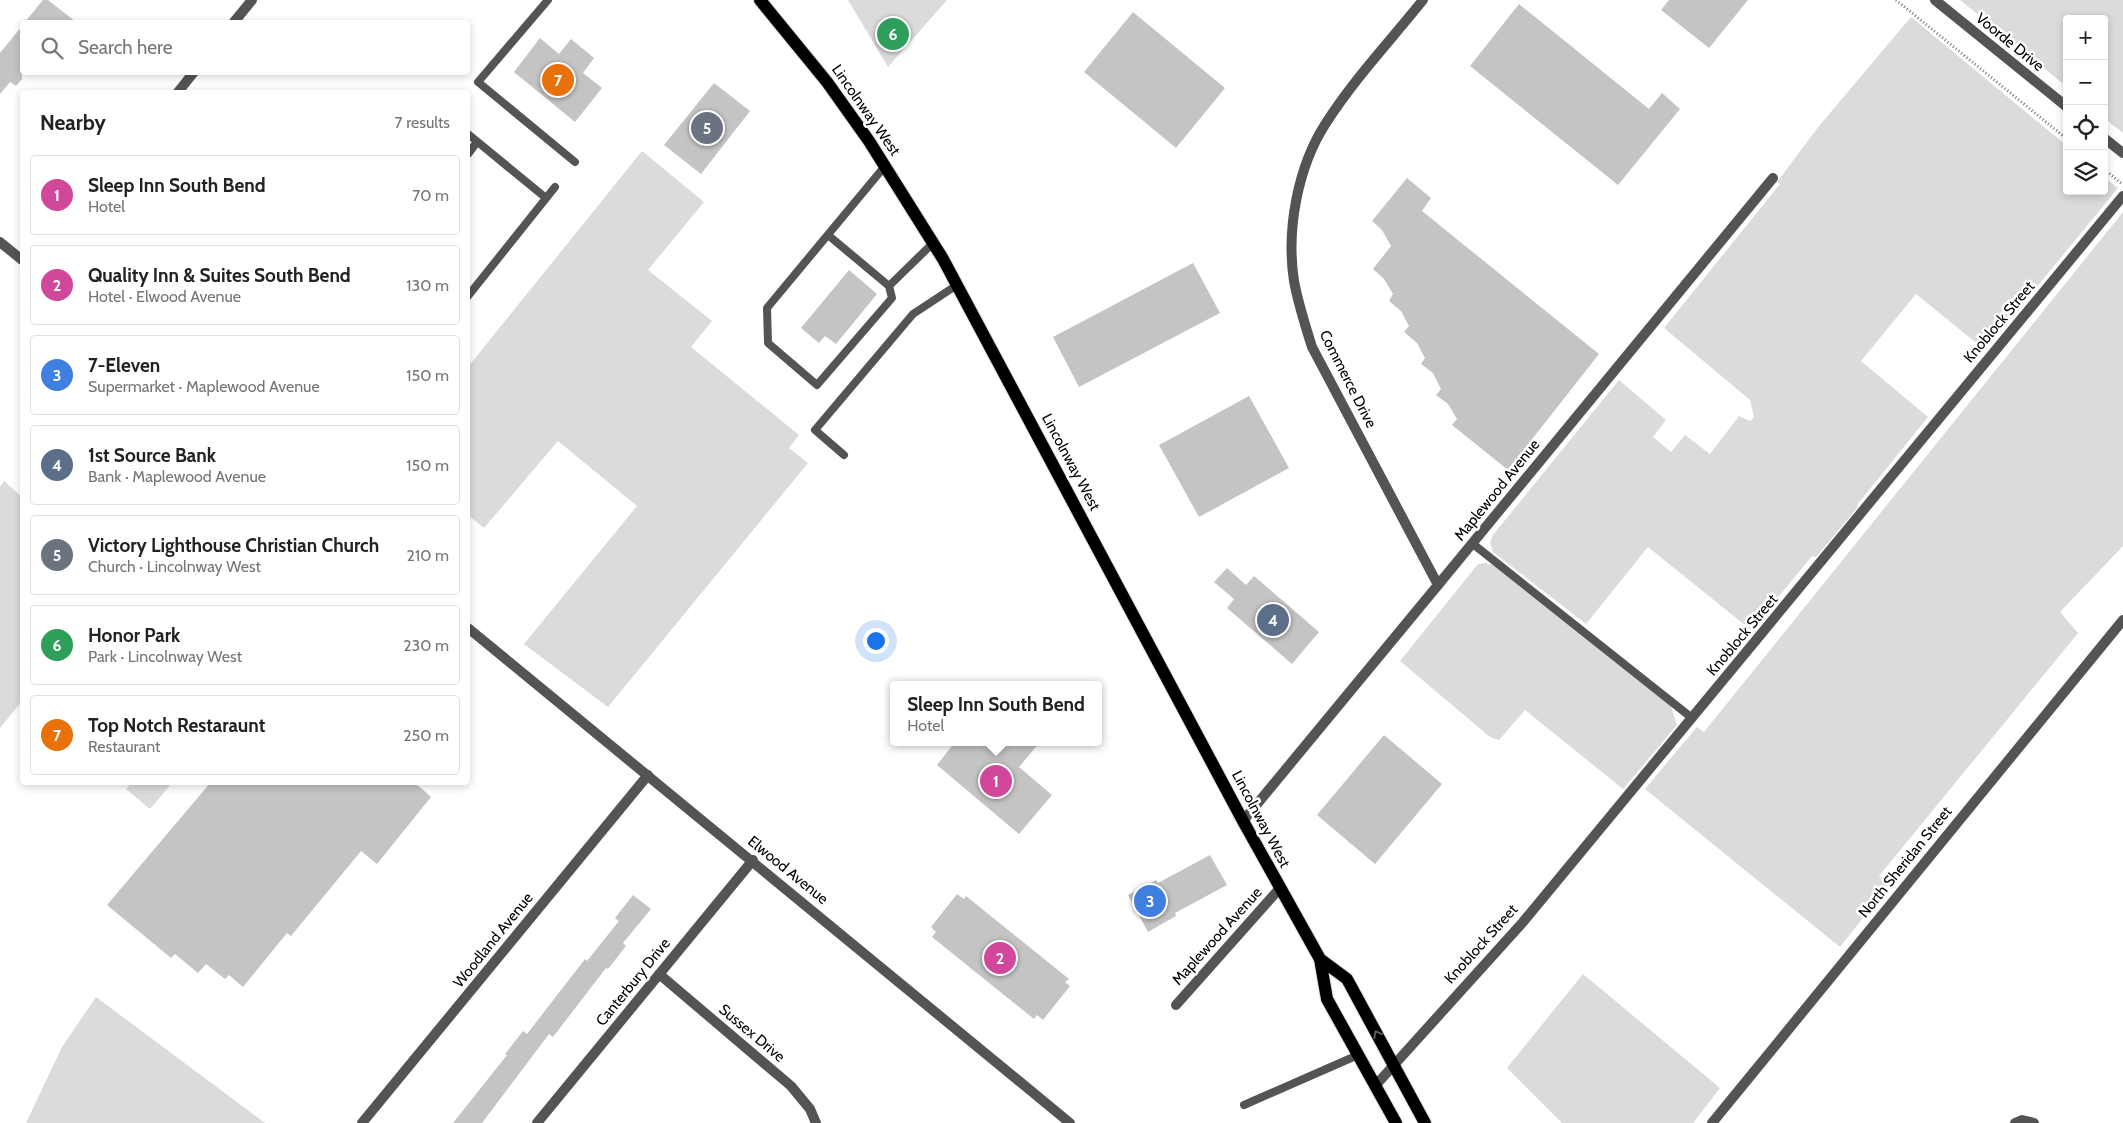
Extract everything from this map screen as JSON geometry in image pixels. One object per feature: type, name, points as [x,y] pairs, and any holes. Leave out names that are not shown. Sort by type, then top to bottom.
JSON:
[{"type":"main road","name":"Lincolnway West","points":[[760,0],[827,82],[885,166],[957,285],[1280,888],[1320,959],[1328,999],[1396,1123]]},
{"type":"main road","name":"Lincolnway West","points":[[1320,959],[1347,979],[1425,1123]]},
{"type":"street","points":[[236,20],[252,0]]},
{"type":"street","name":"Commerce Drive","points":[[1423,0],[1325,124],[1309,158],[1299,188],[1292,248],[1294,278],[1300,308],[1312,347],[1438,585]]},
{"type":"street","name":"Voorde Drive","points":[[1935,0],[2063,105]]},
{"type":"street","points":[[180,90],[192,75]]},
{"type":"street","points":[[2108,141],[2123,153]]},
{"type":"street","name":"Maplewood Avenue","points":[[1244,821],[1773,178]]},
{"type":"street","name":"Knoblock Street","points":[[1375,1086],[1523,922],[2123,196]]},
{"type":"street","points":[[0,242],[20,258]]},
{"type":"street","name":"North Sheridan Street","points":[[1712,1123],[2121,627]]},
{"type":"street","name":"Elwood Avenue","points":[[470,630],[753,860],[1070,1123]]},
{"type":"street","name":"Woodland Avenue","points":[[362,1123],[648,775]]},
{"type":"street","name":"Canterbury Drive","points":[[537,1123],[753,860]]},
{"type":"street","name":"Maplewood Avenue","points":[[1176,1005],[1280,888]]},
{"type":"street","name":"Sussex Drive","points":[[659,974],[791,1086],[810,1109],[816,1123]]},
{"type":"street","points":[[2015,1123],[2022,1120],[2034,1123]]},
{"type":"lane","points":[[548,0],[478,82],[575,162]]},
{"type":"lane","points":[[470,136],[546,198]]},
{"type":"lane","points":[[470,152],[478,142]]},
{"type":"lane","points":[[828,235],[889,286],[892,298],[817,385],[768,343],[767,308],[885,166]]},
{"type":"lane","points":[[470,293],[555,187]]},
{"type":"lane","points":[[889,286],[933,243]]},
{"type":"lane","points":[[844,456],[815,430],[913,314],[957,285]]},
{"type":"lane","points":[[1473,544],[1692,718]]},
{"type":"lane","points":[[1244,1106],[1358,1055]]},
{"type":"path","points":[[1896,0],[2063,136]]},
{"type":"path","points":[[2108,172],[2123,185]]},
{"type":"shaded area","points":[[848,0],[947,0],[888,67]]},
{"type":"shaded area","points":[[1960,0],[2123,0],[2123,133],[2108,121],[2108,15],[2063,15],[2063,84]]},
{"type":"shaded area","points":[[1911,17],[2063,143],[2063,195],[2108,195],[2108,180],[2118,188],[1985,350],[1916,294],[1861,361],[1928,417],[1857,505],[1858,507],[1816,557],[1812,556],[1751,630],[1648,547],[1586,624],[1493,552],[1490,542],[1493,535],[1619,380],[1666,420],[1653,437],[1671,452],[1685,435],[1710,454],[1739,416],[1750,421],[1754,417],[1750,400],[1664,328],[1780,184],[1777,182],[1819,126]]},
{"type":"shaded area","points":[[642,151],[704,202],[648,270],[712,321],[691,347],[799,435],[789,448],[808,463],[608,707],[524,644],[637,506],[558,441],[484,528],[470,517],[470,365]]},
{"type":"shaded area","points":[[2123,212],[2123,546],[2060,612],[2078,633],[1879,876],[1889,885],[1840,947],[1645,789],[1697,727],[1704,732]]},
{"type":"shaded area","points":[[4,481],[20,495],[20,703],[0,728],[0,487]]},
{"type":"shaded area","points":[[1486,563],[1495,566],[1671,706],[1677,725],[1623,789],[1525,710],[1499,740],[1490,737],[1400,661],[1478,564]]},
{"type":"shaded area","points":[[129,785],[170,785],[150,809],[126,789]]},
{"type":"shaded area","points":[[1583,974],[1720,1088],[1693,1123],[1562,1123],[1507,1068]]},
{"type":"shaded area","points":[[96,997],[265,1123],[26,1123],[62,1047]]},
{"type":"building","points":[[43,0],[48,0],[73,20],[27,20]]},
{"type":"building","points":[[1669,0],[1748,0],[1709,48],[1661,10]]},
{"type":"building","points":[[1519,4],[1649,109],[1662,93],[1680,109],[1618,185],[1470,66]]},
{"type":"building","points":[[1133,12],[1225,88],[1176,148],[1084,72]]},
{"type":"building","points":[[20,28],[20,75],[22,75],[22,79],[16,86],[10,82],[0,94],[0,53]]},
{"type":"building","points":[[540,38],[559,54],[571,39],[594,58],[583,73],[602,88],[575,122],[514,72]]},
{"type":"building","points":[[714,83],[750,111],[701,174],[664,145]]},
{"type":"building","points":[[1407,178],[1431,198],[1422,211],[1599,354],[1508,470],[1452,425],[1457,419],[1448,404],[1436,395],[1441,389],[1433,373],[1421,364],[1425,358],[1417,343],[1404,332],[1409,326],[1401,311],[1389,301],[1393,294],[1384,279],[1373,269],[1391,246],[1382,230],[1372,221]]},
{"type":"building","points":[[1193,263],[1220,313],[1079,387],[1053,337]]},
{"type":"building","points":[[849,270],[877,294],[836,344],[825,336],[819,343],[801,328]]},
{"type":"building","points":[[1249,396],[1289,468],[1199,517],[1159,445]]},
{"type":"building","points":[[1227,568],[1246,585],[1254,576],[1319,632],[1292,664],[1227,608],[1234,599],[1214,582]]},
{"type":"building","points":[[1384,735],[1442,784],[1375,864],[1317,815]]},
{"type":"building","points":[[952,746],[993,746],[1000,752],[1005,746],[1037,746],[1019,767],[1052,795],[1019,834],[937,765]]},
{"type":"building","points":[[208,785],[417,785],[431,797],[377,864],[361,851],[291,936],[287,933],[243,987],[229,975],[225,979],[206,964],[198,973],[175,954],[171,958],[107,905]]},
{"type":"building","points":[[1210,855],[1227,885],[1175,913],[1176,916],[1148,932],[1128,895],[1156,880],[1158,883]]},
{"type":"building","points":[[957,894],[964,899],[966,896],[1069,979],[1065,982],[1070,986],[1043,1020],[1037,1015],[1034,1019],[932,937],[936,932],[931,927]]},
{"type":"building","points":[[633,895],[651,909],[623,943],[626,946],[608,969],[606,968],[553,1037],[549,1034],[482,1123],[453,1123],[507,1055],[505,1054],[523,1031],[527,1034],[585,959],[587,961],[619,921],[615,918]]},
{"type":"place","name":"Honor Park","points":[[893,34]]},
{"type":"place","name":"Top Notch Restaraunt","points":[[558,80]]},
{"type":"place","name":"Victory Lighthouse Christian Church","points":[[707,128]]},
{"type":"place","name":"1st Source Bank","points":[[1273,620]]},
{"type":"place","name":"Sleep Inn South Bend","points":[[996,781]]},
{"type":"place","name":"7-Eleven","points":[[1150,901]]},
{"type":"place","name":"Quality Inn & Suites South Bend","points":[[1000,958]]}]
